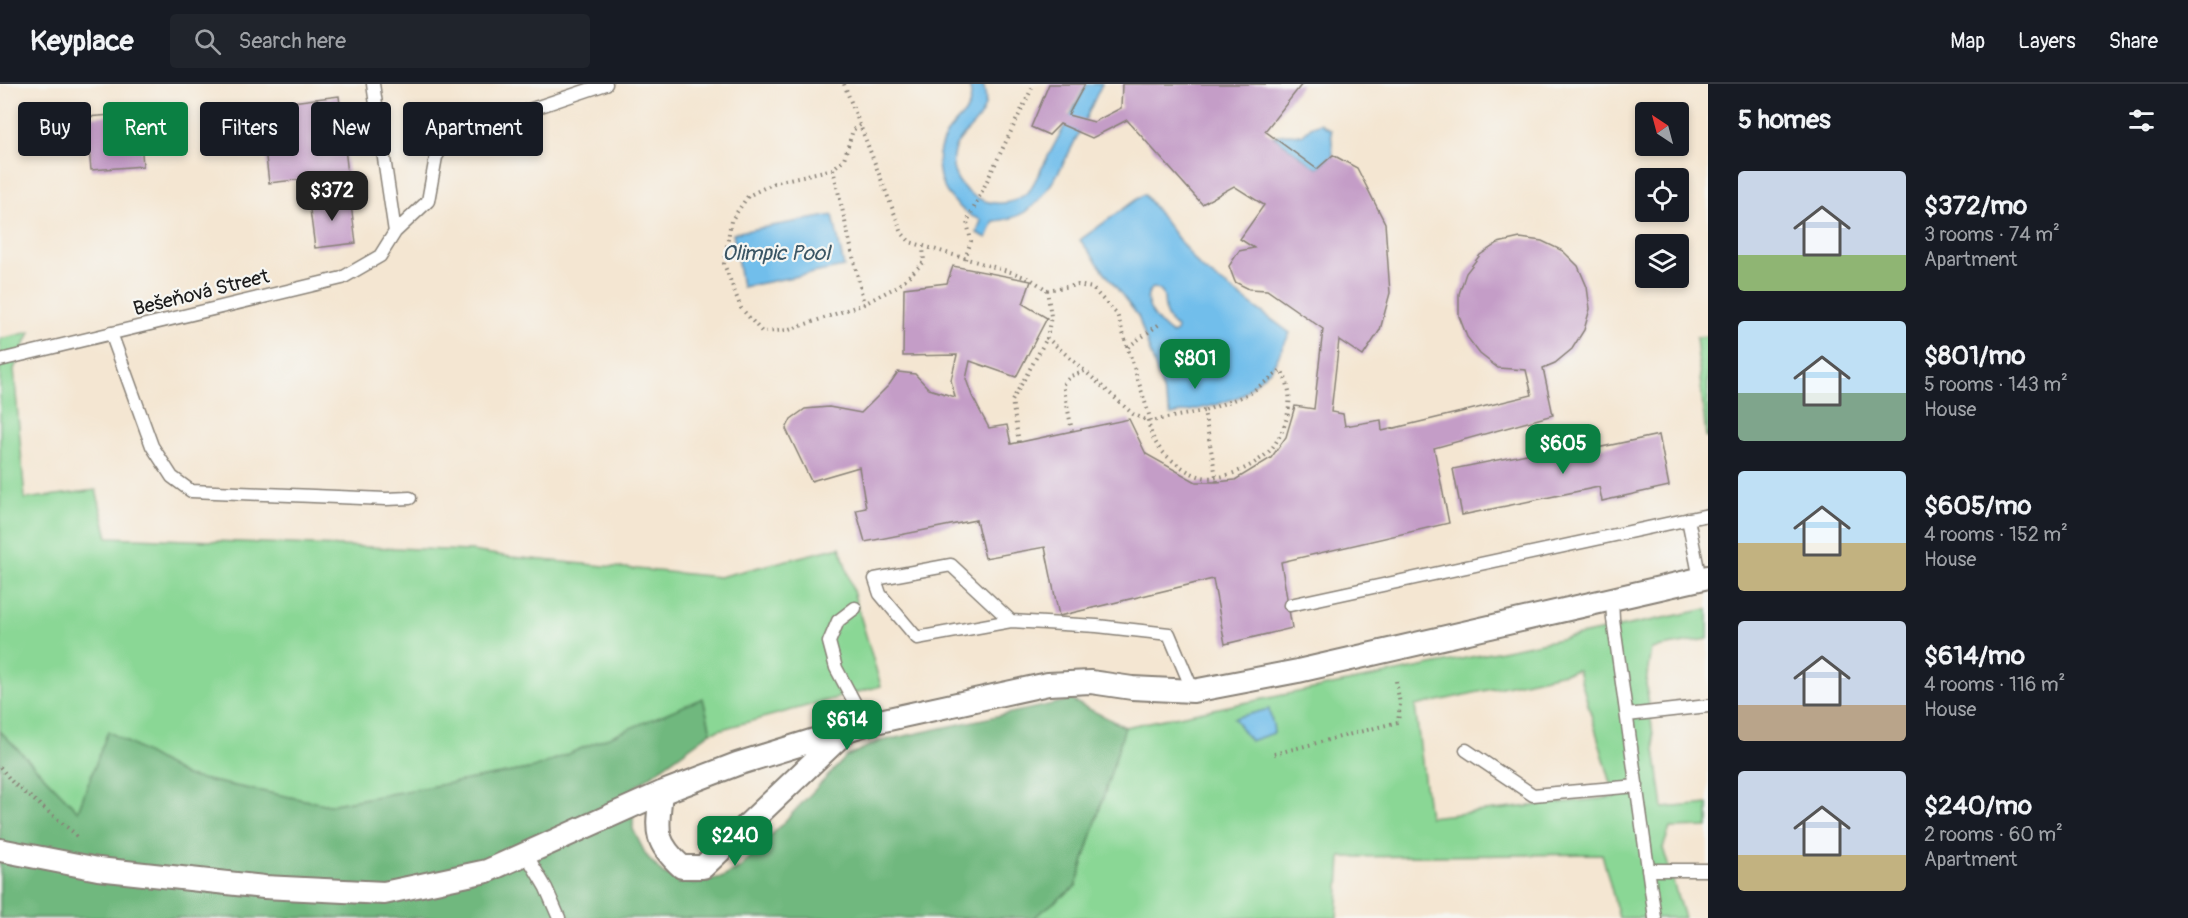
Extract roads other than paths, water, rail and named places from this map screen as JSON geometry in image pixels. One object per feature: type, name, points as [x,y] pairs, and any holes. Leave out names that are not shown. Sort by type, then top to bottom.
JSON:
[{"type":"street","points":[[0,850],[110,871],[264,887],[384,893],[487,871],[661,793],[737,764],[857,727],[1048,684],[1091,682],[1132,688],[1193,691],[1298,671],[1704,578]]},
{"type":"street","points":[[661,793],[658,831],[666,853],[682,867],[704,867],[857,727]]},
{"type":"lane","points":[[373,84],[395,232]]},
{"type":"lane","name":"Bešeňová Street","points":[[0,360],[342,278],[380,256],[395,232],[428,201],[436,157],[449,137],[606,84]]},
{"type":"lane","points":[[111,333],[152,446],[172,477],[191,490],[386,499],[410,498]]},
{"type":"lane","points":[[1290,604],[1708,515]]},
{"type":"lane","points":[[1689,519],[1704,578]]},
{"type":"lane","points":[[1011,621],[951,565],[876,579],[880,594],[917,638],[1011,621],[1097,626],[1169,634],[1193,691]]},
{"type":"lane","points":[[1612,599],[1655,918]]},
{"type":"lane","points":[[855,608],[838,621],[829,642],[857,727]]},
{"type":"lane","points":[[1627,715],[1708,706]]},
{"type":"lane","points":[[1466,750],[1533,795],[1637,786]]},
{"type":"lane","points":[[526,854],[546,888],[559,918]]},
{"type":"lane","points":[[1648,870],[1708,870]]},
{"type":"water","points":[[964,84],[983,84],[986,101],[980,116],[955,148],[953,168],[956,177],[969,192],[977,197],[986,201],[1006,203],[1014,201],[1030,190],[1087,84],[1102,84],[1052,183],[1033,206],[1020,215],[994,221],[987,238],[977,233],[981,220],[965,212],[947,192],[938,168],[942,143],[968,109],[970,103],[970,88]]},
{"type":"water","points":[[1320,123],[1331,130],[1333,155],[1317,169],[1273,136],[1302,135]]},
{"type":"water","points":[[1144,194],[1199,266],[1290,333],[1272,368],[1241,396],[1216,405],[1171,415],[1138,316],[1080,240]],"holes":[[[1153,288],[1162,292],[1167,317],[1177,328],[1172,334],[1156,320],[1149,306],[1149,293]]]},
{"type":"water","name":"Olimpic Pool","points":[[833,215],[844,267],[742,287],[733,233]]},
{"type":"water","points":[[1269,709],[1274,733],[1250,741],[1234,718]]}]
